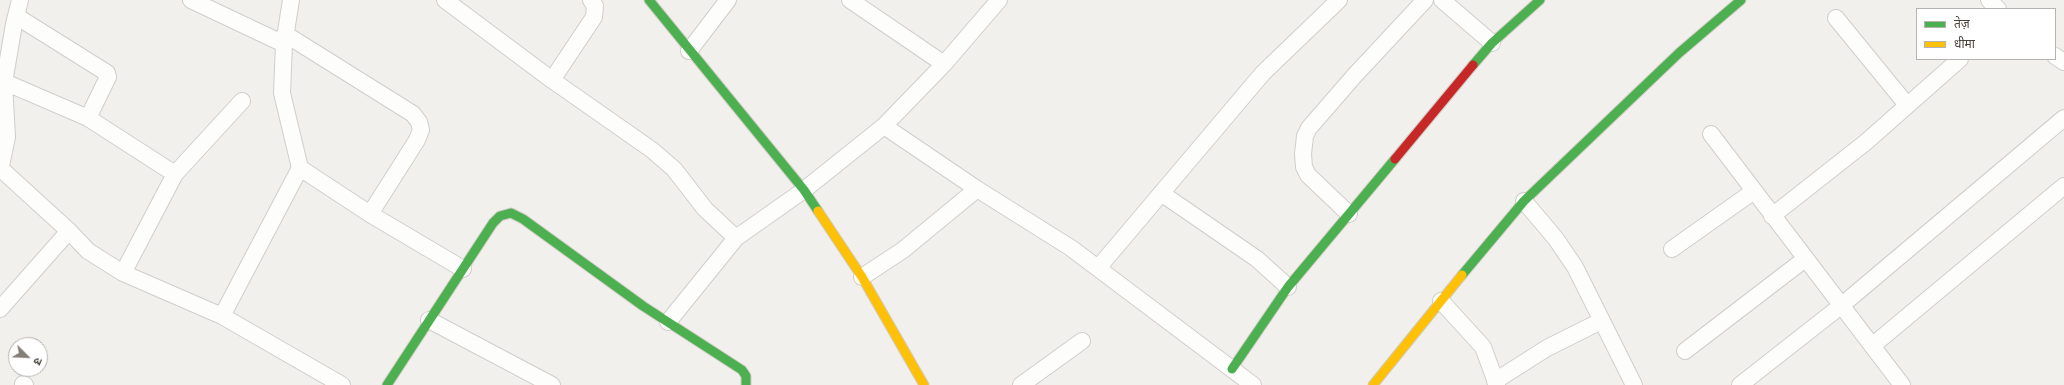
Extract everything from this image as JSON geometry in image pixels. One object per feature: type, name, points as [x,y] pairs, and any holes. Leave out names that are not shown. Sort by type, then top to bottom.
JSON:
[{"type":"street","points":[[20,0],[2,81],[7,137],[1,170],[69,231],[88,251],[123,273],[222,316],[342,385]]},
{"type":"street","points":[[191,0],[284,39],[413,114],[419,122],[421,130],[417,140],[370,214]]},
{"type":"street","points":[[222,316],[300,168],[282,93],[284,39],[291,0]]},
{"type":"street","points":[[445,0],[552,80],[652,150],[682,177],[705,209],[736,238]]},
{"type":"street","points":[[648,0],[804,190],[862,277],[924,385]]},
{"type":"street","points":[[689,51],[728,0]]},
{"type":"street","points":[[850,0],[944,64]]},
{"type":"street","points":[[668,322],[736,238],[804,190],[884,126],[944,64],[999,0]]},
{"type":"street","points":[[1098,268],[1263,73],[1339,0]]},
{"type":"street","points":[[1349,214],[1308,175],[1304,167],[1303,154],[1305,136],[1309,128],[1355,75],[1425,0]]},
{"type":"street","points":[[1442,0],[1492,43]]},
{"type":"street","points":[[1232,369],[1288,287],[1492,43],[1540,0]]},
{"type":"street","points":[[1373,385],[1429,314],[1524,201],[1679,53],[1742,0]]},
{"type":"street","points":[[1989,0],[1997,8]]},
{"type":"street","points":[[552,80],[594,17],[596,2]]},
{"type":"street","points":[[16,16],[107,73],[108,77],[88,118]]},
{"type":"street","points":[[1836,18],[1908,106]]},
{"type":"street","points":[[1772,216],[1866,142],[1959,60]]},
{"type":"street","points":[[2,81],[88,118],[175,174]]},
{"type":"street","points":[[123,273],[175,174],[242,101]]},
{"type":"street","points":[[1740,385],[1842,305],[2064,118]]},
{"type":"street","points":[[884,126],[977,189],[1071,248],[1253,385]]},
{"type":"street","points":[[1711,134],[1902,385]]},
{"type":"street","points":[[300,168],[370,214],[463,269]]},
{"type":"street","points":[[1872,346],[2064,186]]},
{"type":"street","points":[[862,277],[903,250],[977,189]]},
{"type":"street","points":[[1672,249],[1754,191]]},
{"type":"street","points":[[1161,192],[1257,260],[1288,287]]},
{"type":"street","points":[[1524,201],[1556,239],[1575,266],[1634,385]]},
{"type":"street","points":[[387,385],[493,223],[500,216],[511,213],[523,219],[668,322],[742,370],[746,376],[746,385]]},
{"type":"street","points":[[0,309],[69,231]]},
{"type":"street","points":[[1685,351],[1805,259]]},
{"type":"street","points":[[1441,301],[1483,347],[1496,383],[1547,348],[1601,321]]},
{"type":"street","points":[[429,320],[552,385]]},
{"type":"street","points":[[1021,385],[1082,341]]},
{"type":"traffic: fast","points":[[649,0],[804,190],[818,211]]},
{"type":"traffic: fast","points":[[1473,65],[1492,43],[1540,0]]},
{"type":"traffic: fast","points":[[1462,275],[1524,201],[1679,53],[1741,0]]},
{"type":"traffic: fast","points":[[1232,369],[1288,287],[1395,159]]},
{"type":"traffic: fast","points":[[387,385],[493,223],[500,216],[511,213],[523,219],[643,306],[742,370],[746,376],[746,385]]},
{"type":"traffic: slow","points":[[818,211],[862,277],[924,385]]},
{"type":"traffic: slow","points":[[1373,385],[1462,275]]},
{"type":"traffic: jam","points":[[1395,159],[1473,65]]}]
